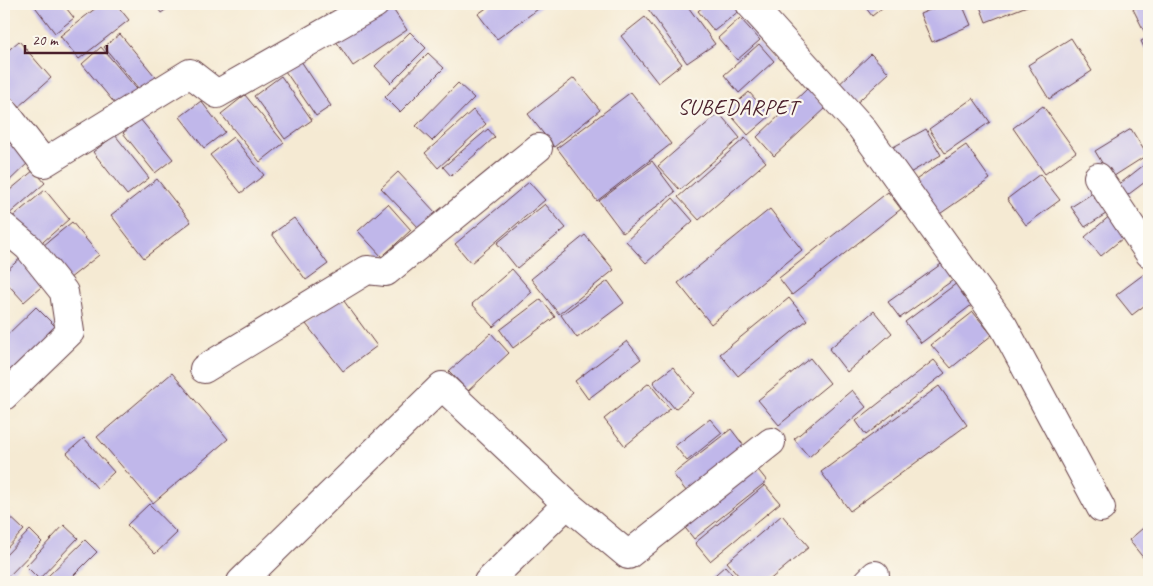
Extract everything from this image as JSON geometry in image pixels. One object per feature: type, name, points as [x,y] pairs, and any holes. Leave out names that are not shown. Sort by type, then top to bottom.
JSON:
[{"type":"street","points":[[4,110],[44,163],[190,73],[217,94],[375,4]]},
{"type":"street","points":[[750,4],[861,127],[1004,327],[1101,508]]},
{"type":"street","points":[[204,369],[367,270],[386,272],[538,148]]},
{"type":"street","points":[[1098,177],[1149,253]]},
{"type":"street","points":[[4,227],[28,247],[64,292],[70,332],[4,396]]},
{"type":"street","points":[[240,582],[442,386],[567,504],[628,555],[771,442]]},
{"type":"street","points":[[488,582],[567,504]]},
{"type":"building","points":[[33,4],[63,4],[74,18],[55,33]]},
{"type":"building","points":[[101,4],[116,4],[129,20],[79,59],[60,36]]},
{"type":"building","points":[[155,4],[174,4],[161,13]]},
{"type":"building","points":[[492,4],[545,4],[497,39],[478,14]]},
{"type":"building","points":[[656,4],[686,4],[715,44],[687,63],[648,9]]},
{"type":"building","points":[[706,4],[741,4],[744,7],[714,31],[698,11]]},
{"type":"building","points":[[863,4],[887,4],[872,16]]},
{"type":"building","points":[[944,4],[962,4],[971,25],[932,42],[920,14]]},
{"type":"building","points":[[979,4],[1032,4],[986,22]]},
{"type":"building","points":[[1143,4],[1149,4],[1149,31],[1145,33],[1133,9]]},
{"type":"building","points":[[390,5],[407,30],[353,66],[336,41]]},
{"type":"building","points":[[645,17],[682,64],[658,83],[621,36]]},
{"type":"building","points":[[740,18],[760,40],[737,60],[718,38]]},
{"type":"building","points":[[410,32],[426,48],[391,83],[375,66]]},
{"type":"building","points":[[120,34],[159,81],[143,94],[104,47]]},
{"type":"building","points":[[1149,37],[1149,58],[1141,41]]},
{"type":"building","points":[[1071,38],[1092,71],[1049,99],[1028,65]]},
{"type":"building","points":[[19,41],[51,78],[18,107],[4,90],[4,54]]},
{"type":"building","points":[[759,44],[774,61],[739,93],[724,75]]},
{"type":"building","points":[[101,47],[142,95],[121,111],[82,64]]},
{"type":"building","points":[[428,53],[444,68],[400,112],[385,97]]},
{"type":"building","points":[[871,54],[889,73],[849,110],[832,91]]},
{"type":"building","points":[[301,61],[331,106],[316,116],[285,71]]},
{"type":"building","points":[[281,76],[312,120],[285,139],[254,96]]},
{"type":"building","points":[[574,78],[600,110],[554,147],[528,114]]},
{"type":"building","points":[[458,83],[474,98],[432,141],[416,126]]},
{"type":"building","points":[[807,89],[826,108],[774,156],[757,137]]},
{"type":"building","points":[[631,92],[671,144],[597,201],[557,148]]},
{"type":"building","points":[[749,92],[770,116],[748,135],[727,111]]},
{"type":"building","points":[[245,95],[284,143],[260,162],[221,114]]},
{"type":"building","points":[[973,98],[990,122],[945,153],[929,129]]},
{"type":"building","points":[[201,101],[225,132],[204,148],[180,117]]},
{"type":"building","points":[[1043,106],[1076,152],[1045,174],[1013,128]]},
{"type":"building","points":[[473,110],[486,124],[438,168],[425,153]]},
{"type":"building","points":[[719,113],[740,138],[680,190],[658,166]]},
{"type":"building","points":[[140,119],[173,159],[155,173],[123,133]]},
{"type":"building","points":[[488,129],[495,137],[451,176],[443,167]]},
{"type":"building","points":[[926,129],[941,155],[901,178],[886,151]]},
{"type":"building","points":[[1131,129],[1147,155],[1111,178],[1095,151]]},
{"type":"building","points":[[115,135],[149,178],[127,195],[93,152]]},
{"type":"building","points":[[233,137],[264,175],[241,193],[210,155]]},
{"type":"building","points":[[745,138],[766,162],[699,220],[678,197]]},
{"type":"building","points":[[14,140],[32,159],[4,186],[4,149]]},
{"type":"building","points":[[966,145],[990,179],[934,218],[910,184]]},
{"type":"building","points":[[652,161],[675,192],[623,233],[599,201]]},
{"type":"building","points":[[1149,161],[1149,179],[1125,197],[1117,186]]},
{"type":"building","points":[[34,170],[45,183],[7,216],[4,213],[4,195]]},
{"type":"building","points":[[398,172],[436,213],[420,229],[381,188]]},
{"type":"building","points":[[1040,174],[1060,200],[1026,225],[1007,199]]},
{"type":"building","points":[[157,179],[191,222],[144,258],[111,215]]},
{"type":"building","points":[[529,182],[545,200],[471,263],[455,244]]},
{"type":"building","points":[[45,190],[69,219],[35,249],[10,219]]},
{"type":"building","points":[[1096,191],[1109,212],[1085,227],[1071,207]]},
{"type":"building","points":[[888,192],[901,209],[792,295],[779,278]]},
{"type":"building","points":[[673,198],[693,221],[646,263],[626,241]]},
{"type":"building","points":[[388,204],[411,230],[382,257],[358,231]]},
{"type":"building","points":[[545,204],[566,228],[517,268],[497,243]]},
{"type":"building","points":[[770,209],[802,250],[711,324],[678,283]]},
{"type":"building","points":[[1112,214],[1128,234],[1101,256],[1085,237]]},
{"type":"building","points":[[294,218],[328,264],[306,280],[272,234]]},
{"type":"building","points":[[72,222],[99,255],[64,283],[38,250]]},
{"type":"building","points":[[585,235],[614,270],[559,314],[531,279]]},
{"type":"building","points":[[25,254],[49,280],[24,302],[4,280],[4,273]]},
{"type":"building","points":[[951,257],[963,273],[900,318],[888,302]]},
{"type":"building","points":[[512,269],[532,292],[493,327],[472,304]]},
{"type":"building","points":[[1148,271],[1149,302],[1132,315],[1116,295]]},
{"type":"building","points":[[608,281],[624,303],[577,338],[561,315]]},
{"type":"building","points":[[957,283],[973,304],[921,343],[905,322]]},
{"type":"building","points":[[341,297],[377,346],[343,371],[306,324]]},
{"type":"building","points":[[789,298],[807,320],[738,376],[720,354]]},
{"type":"building","points":[[541,299],[555,317],[513,348],[500,330]]},
{"type":"building","points":[[36,307],[61,332],[13,378],[4,368],[4,338]]},
{"type":"building","points":[[874,311],[892,333],[847,372],[829,349]]},
{"type":"building","points":[[973,312],[992,335],[951,368],[931,345]]},
{"type":"building","points":[[491,333],[509,353],[468,391],[449,371]]},
{"type":"building","points":[[627,341],[641,359],[588,399],[575,381]]},
{"type":"building","points":[[810,358],[830,383],[779,425],[758,400]]},
{"type":"building","points":[[934,360],[945,373],[866,435],[856,421]]},
{"type":"building","points":[[673,367],[694,393],[675,409],[653,382]]},
{"type":"building","points":[[172,373],[228,439],[153,503],[97,437]]},
{"type":"building","points":[[649,383],[670,409],[625,446],[604,419]]},
{"type":"building","points":[[939,386],[967,425],[850,511],[821,472]]},
{"type":"building","points":[[852,390],[866,407],[809,457],[794,439]]},
{"type":"building","points":[[710,419],[722,433],[687,461],[675,446]]},
{"type":"building","points":[[731,429],[751,455],[693,500],[673,474]]},
{"type":"building","points":[[84,438],[114,472],[97,488],[67,453]]},
{"type":"building","points":[[751,461],[767,481],[694,539],[678,519]]},
{"type":"building","points":[[765,485],[780,503],[710,561],[695,543]]},
{"type":"building","points":[[149,504],[177,533],[155,554],[127,525]]},
{"type":"building","points":[[4,511],[24,530],[4,551]]},
{"type":"building","points":[[782,515],[809,547],[767,582],[744,582],[727,562]]},
{"type":"building","points":[[1149,523],[1149,565],[1129,540]]},
{"type":"building","points":[[64,525],[78,538],[39,579],[26,566]]},
{"type":"building","points":[[30,530],[42,542],[4,581],[4,557]]},
{"type":"building","points":[[85,540],[97,552],[67,582],[51,582],[46,578]]},
{"type":"building","points":[[725,566],[739,582],[707,582]]},
{"type":"district","name":"SUBEDARPET","points":[[738,106]]}]
